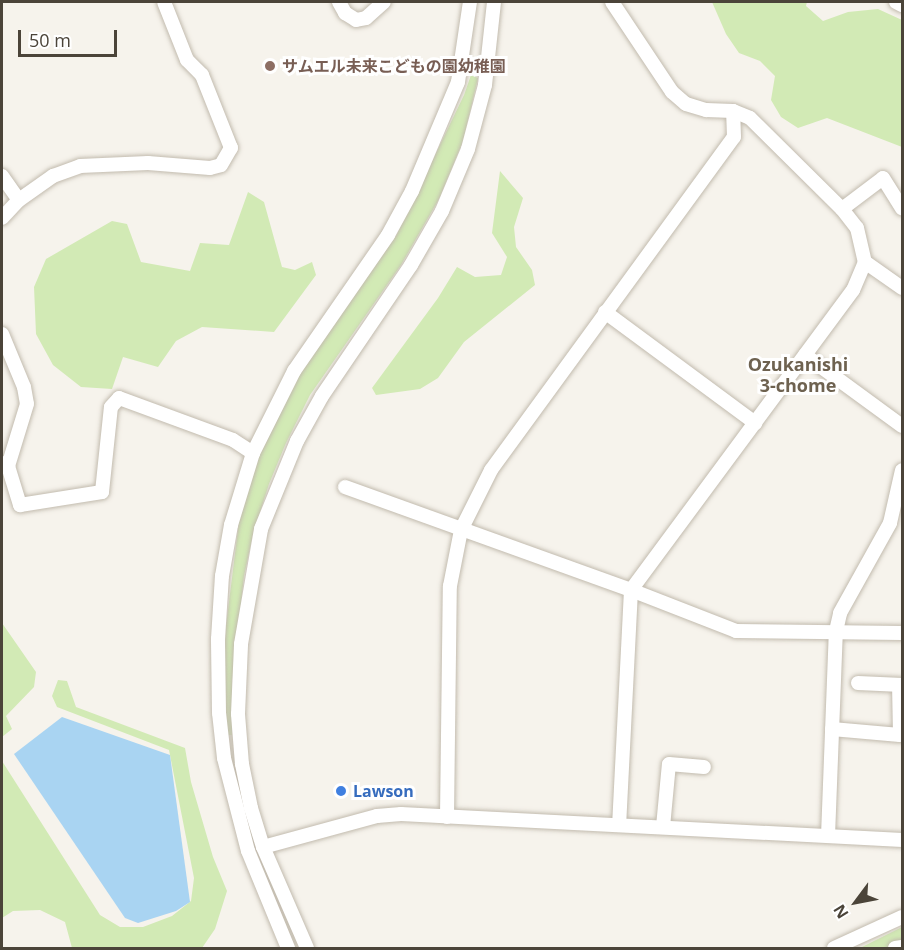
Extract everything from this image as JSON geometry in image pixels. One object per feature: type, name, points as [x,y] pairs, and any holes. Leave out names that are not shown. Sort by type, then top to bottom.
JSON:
[{"type":"street","points":[[2,219],[19,200],[53,176],[80,166],[148,163],[210,168],[221,165],[231,148],[202,75],[187,60],[164,2]]},
{"type":"street","points":[[339,2],[345,13],[356,20],[366,18],[384,2]]},
{"type":"street","points":[[288,948],[252,861],[237,816],[224,758],[219,713],[218,639],[222,576],[231,525],[253,453],[294,371],[388,235],[412,191],[458,82],[470,2]]},
{"type":"street","points":[[307,948],[263,848],[251,808],[242,764],[238,714],[241,644],[261,529],[297,441],[322,396],[411,265],[442,211],[468,148],[485,85],[494,2]]},
{"type":"street","points":[[612,2],[672,92],[686,104],[733,111],[750,118],[842,209],[857,228],[866,262],[853,290],[631,590],[619,824]]},
{"type":"street","points":[[896,2],[903,5]]},
{"type":"street","points":[[447,817],[450,586],[461,530],[491,470],[734,137],[733,111]]},
{"type":"street","points":[[2,176],[19,200]]},
{"type":"street","points":[[842,209],[883,178],[903,209]]},
{"type":"street","points":[[866,262],[903,288]]},
{"type":"street","points":[[605,312],[755,423]]},
{"type":"street","points":[[2,334],[24,387],[27,404],[5,464],[20,505],[102,492],[111,407],[119,398],[233,440],[253,453]]},
{"type":"street","points":[[805,355],[903,426]]},
{"type":"street","points":[[828,836],[836,631],[840,613],[890,523],[903,470]]},
{"type":"street","points":[[345,487],[631,590],[736,631],[903,633]]},
{"type":"street","points":[[832,729],[900,735],[901,685],[858,683]]},
{"type":"street","points":[[663,827],[669,764],[704,767]]},
{"type":"street","points":[[263,848],[377,816],[401,813],[903,840]]},
{"type":"street","points":[[834,948],[851,945],[903,917]]},
{"type":"street","points":[[895,948],[903,947]]},
{"type":"green space","points":[[712,2],[807,2],[806,6],[823,21],[848,12],[878,9],[902,20],[902,147],[827,118],[798,128],[781,117],[771,100],[775,76],[760,61],[739,53],[726,34]]},
{"type":"green space","points":[[471,75],[478,78],[463,141],[439,199],[401,265],[310,395],[269,484],[253,534],[244,576],[232,684],[232,735],[227,735],[223,688],[226,626],[239,521],[253,471],[276,414],[302,368],[396,236],[464,95]]},
{"type":"green space","points":[[500,171],[523,198],[514,227],[516,247],[532,270],[535,285],[464,342],[438,378],[420,389],[376,395],[372,388],[438,298],[457,267],[475,277],[501,275],[507,257],[492,233]]},
{"type":"green space","points":[[248,192],[264,202],[282,267],[295,270],[312,262],[316,275],[274,332],[202,327],[176,341],[158,367],[123,357],[112,389],[81,387],[53,365],[36,334],[34,287],[46,259],[112,221],[127,224],[141,262],[190,271],[200,243],[229,245]]},
{"type":"green space","points":[[2,623],[36,672],[34,687],[6,716],[12,729],[2,737]]},
{"type":"green space","points":[[58,680],[67,681],[76,707],[185,748],[191,782],[213,857],[227,891],[215,929],[202,948],[72,948],[65,922],[40,910],[13,911],[2,918],[2,761],[100,915],[120,927],[143,927],[172,916],[191,901],[194,878],[169,750],[57,707],[52,696]]},
{"type":"green space","points":[[902,927],[902,948],[860,948]]},
{"type":"water","points":[[62,717],[170,755],[190,902],[176,911],[138,923],[125,918],[14,754]]},
{"type":"place","name":"サムエル未来こどもの園幼稚園","points":[[270,66]]},
{"type":"place","name":"Lawson","points":[[341,791]]},
{"type":"district","name":"Ozukanishi 3-chome","points":[[798,376]]}]
